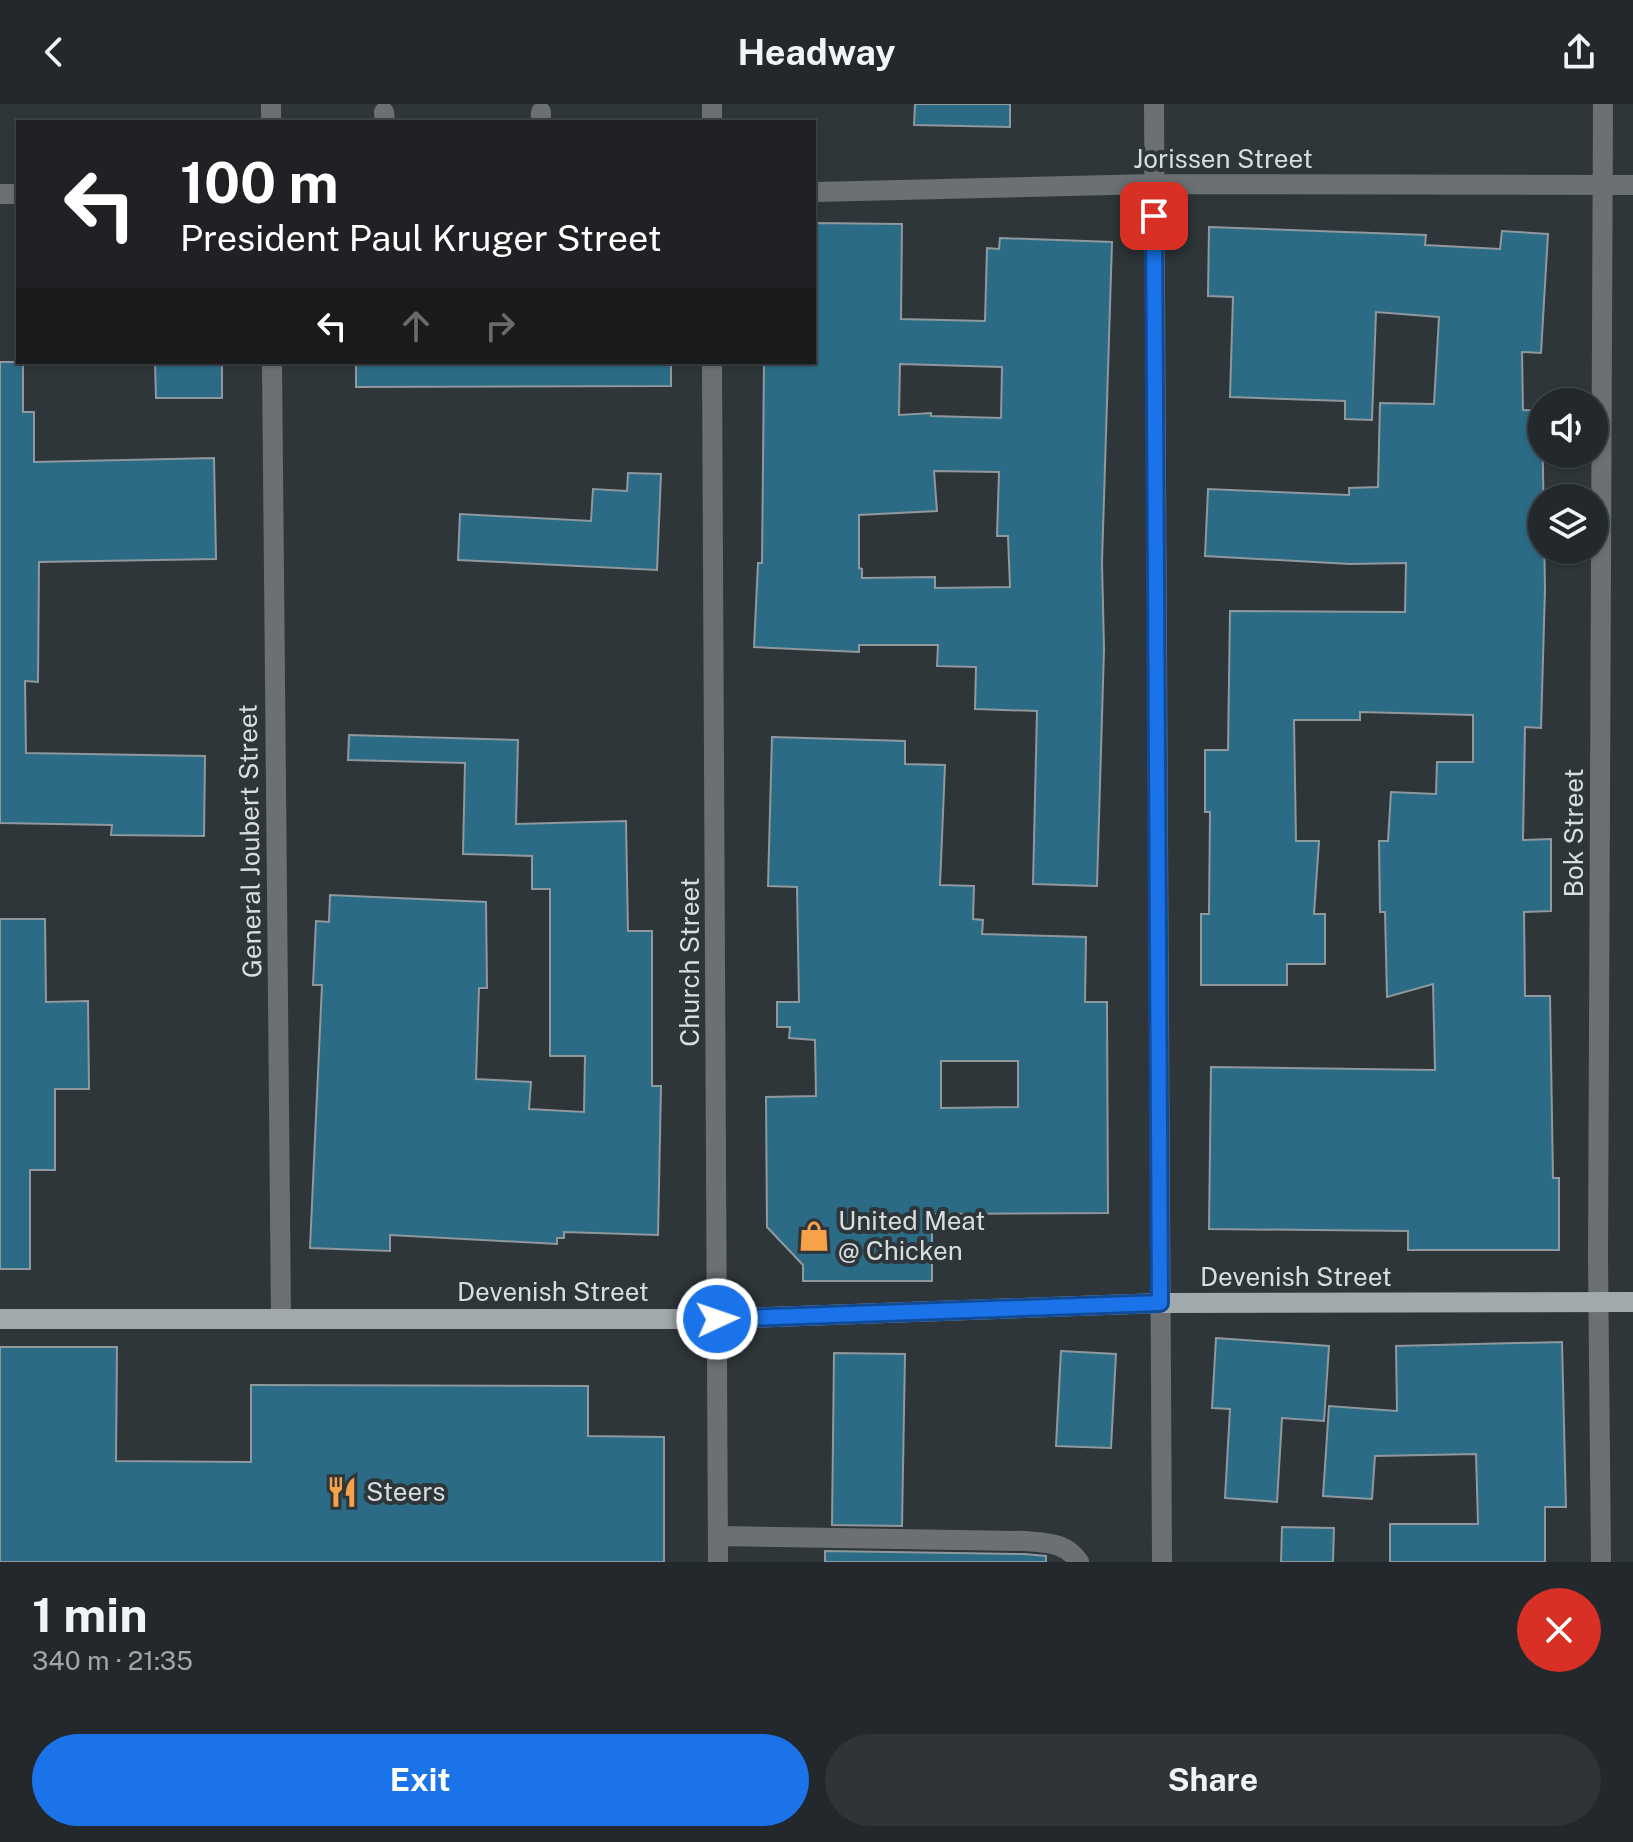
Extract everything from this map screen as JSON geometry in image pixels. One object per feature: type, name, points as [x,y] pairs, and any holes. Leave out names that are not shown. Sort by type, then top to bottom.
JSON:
[{"type":"main road","name":"Devenish Street","points":[[0,1319],[717,1319],[1160,1303],[1633,1302]]},
{"type":"street","points":[[1154,104],[1162,1562]]},
{"type":"street","name":"Bok Street","points":[[1601,1562],[1603,104]]},
{"type":"street","name":"Jorissen Street","points":[[816,192],[1153,184],[1633,185]]},
{"type":"street","name":"General Joubert Street","points":[[272,364],[281,1319]]},
{"type":"street","name":"Church Street","points":[[712,364],[718,1562]]},
{"type":"street","points":[[718,1536],[1025,1541],[1061,1545],[1072,1551],[1079,1562]]},
{"type":"building","points":[[915,104],[1010,104],[1010,127],[914,125]]},
{"type":"building","points":[[816,223],[902,224],[901,319],[985,321],[987,248],[999,249],[1000,238],[1112,242],[1102,562],[1104,649],[1097,886],[1033,884],[1037,711],[975,709],[976,667],[937,666],[938,645],[859,645],[859,652],[754,647],[758,563],[762,563],[764,364],[816,364]],"holes":[[[900,364],[1002,367],[1001,418],[931,416],[931,413],[899,415]],[[934,471],[999,472],[997,536],[1008,536],[1010,587],[935,588],[935,577],[862,578],[862,569],[859,568],[859,515],[937,511]]]},
{"type":"building","points":[[1209,227],[1426,235],[1425,245],[1500,249],[1502,231],[1548,234],[1541,353],[1522,352],[1523,410],[1528,410],[1528,468],[1543,468],[1543,484],[1528,484],[1528,564],[1545,564],[1545,589],[1541,728],[1525,727],[1523,840],[1551,839],[1551,911],[1524,912],[1525,996],[1550,996],[1553,1178],[1559,1178],[1559,1250],[1408,1250],[1408,1231],[1209,1229],[1211,1067],[1435,1070],[1433,984],[1387,997],[1385,912],[1380,912],[1379,841],[1388,841],[1391,792],[1436,794],[1437,762],[1473,762],[1473,715],[1360,712],[1360,720],[1294,720],[1296,841],[1319,841],[1314,914],[1325,914],[1325,964],[1287,964],[1287,985],[1201,985],[1201,914],[1209,914],[1210,812],[1205,812],[1205,750],[1228,750],[1230,611],[1405,612],[1406,563],[1350,564],[1205,556],[1208,489],[1349,495],[1349,488],[1378,487],[1380,403],[1434,404],[1439,317],[1376,312],[1372,420],[1345,419],[1345,401],[1230,397],[1233,297],[1208,296]]},
{"type":"building","points":[[0,362],[16,362],[23,364],[23,412],[34,412],[34,462],[214,458],[216,559],[39,562],[38,682],[25,681],[26,753],[205,756],[204,836],[111,835],[112,825],[0,823]]},
{"type":"building","points":[[155,364],[222,364],[222,398],[156,398]]},
{"type":"building","points":[[356,364],[671,364],[671,386],[356,387]]},
{"type":"building","points":[[628,473],[661,474],[657,570],[458,560],[460,514],[591,521],[593,489],[627,491]]},
{"type":"building","points":[[349,735],[518,740],[516,824],[626,821],[628,931],[652,931],[652,1086],[661,1086],[658,1235],[564,1232],[564,1238],[557,1238],[557,1244],[390,1235],[390,1251],[310,1248],[322,985],[313,985],[316,921],[329,922],[330,895],[486,902],[487,988],[479,988],[476,1079],[531,1082],[529,1109],[584,1112],[585,1056],[550,1056],[550,889],[532,889],[532,856],[463,854],[465,763],[348,760]]},
{"type":"building","points":[[772,737],[905,741],[905,764],[945,765],[940,885],[974,886],[973,919],[983,920],[982,934],[1086,937],[1085,1002],[1107,1002],[1108,1213],[932,1214],[932,1281],[803,1281],[803,1265],[767,1227],[766,1097],[816,1096],[815,1040],[789,1038],[790,1027],[777,1027],[777,1002],[799,1002],[797,887],[768,886]],"holes":[[[941,1061],[1018,1061],[1018,1107],[941,1108]]]},
{"type":"building","points":[[0,919],[45,919],[46,1002],[88,1001],[89,1089],[55,1089],[55,1170],[30,1170],[30,1269],[0,1269]]},
{"type":"building","points":[[1216,1338],[1329,1346],[1324,1421],[1282,1418],[1277,1502],[1225,1498],[1230,1409],[1212,1408]]},
{"type":"building","points":[[1562,1342],[1566,1507],[1545,1507],[1545,1562],[1390,1562],[1390,1524],[1478,1524],[1476,1454],[1375,1456],[1372,1499],[1323,1496],[1329,1406],[1397,1411],[1396,1346]]},
{"type":"building","points":[[0,1347],[117,1347],[116,1461],[251,1462],[251,1385],[588,1386],[588,1436],[664,1437],[664,1562],[0,1562]]},
{"type":"building","points":[[1061,1351],[1116,1354],[1111,1448],[1056,1446]]},
{"type":"building","points":[[834,1353],[905,1354],[902,1526],[832,1525]]},
{"type":"building","points":[[1282,1527],[1334,1528],[1333,1562],[1281,1562]]},
{"type":"building","points":[[825,1551],[1024,1554],[1046,1556],[1046,1562],[825,1562]]},
{"type":"place","name":"United Meat @ Chicken","points":[[814,1236]]},
{"type":"place","name":"Steers","points":[[342,1492]]},
{"type":"route","points":[[717,1319],[1160,1303],[1154,216]]}]
